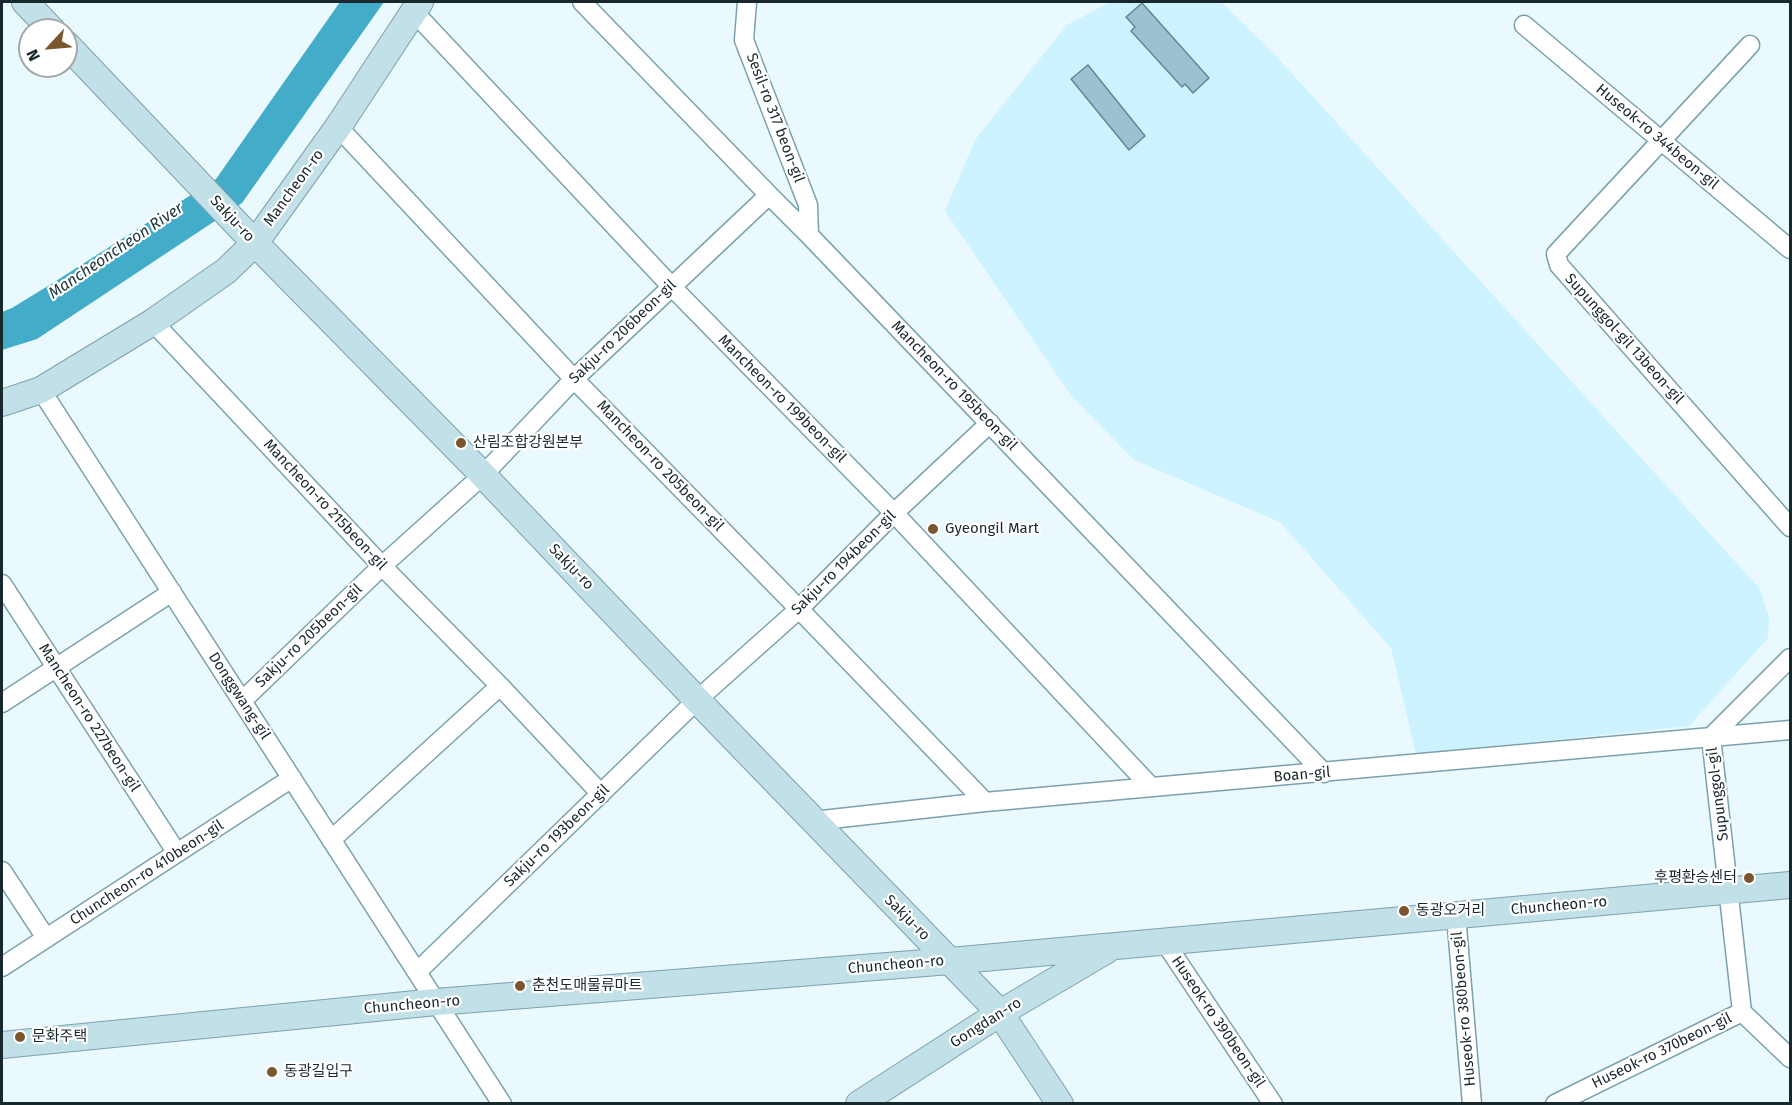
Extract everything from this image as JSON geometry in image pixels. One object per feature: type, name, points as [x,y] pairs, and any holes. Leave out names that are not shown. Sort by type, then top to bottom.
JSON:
[{"type":"street","points":[[25,2],[40,18]]},
{"type":"street","name":"Mancheon-ro 195beon-gil","points":[[582,2],[990,423],[1324,773]]},
{"type":"street","name":"Sesil-ro 317 beon-gil","points":[[747,2],[744,40],[808,205],[809,235]]},
{"type":"street","name":"Mancheon-ro","points":[[2,403],[41,390],[153,322],[226,271],[255,243],[338,127],[416,6]]},
{"type":"street","name":"Mancheon-ro 199beon-gil","points":[[416,6],[671,286],[894,513],[1151,787]]},
{"type":"street","name":"Huseok-ro 344beon-gil","points":[[1524,25],[1791,249]]},
{"type":"street","name":"Supunggol-gil 13beon-gil","points":[[1750,45],[1556,254],[1559,265],[1791,527]]},
{"type":"street","name":"Sakju-ro","points":[[78,57],[255,243],[483,475],[1000,1013],[1060,1104]]},
{"type":"street","name":"Mancheon-ro 205beon-gil","points":[[338,127],[574,379],[985,802]]},
{"type":"street","name":"Sakju-ro 206beon-gil","points":[[483,475],[574,379],[769,195]]},
{"type":"street","name":"Mancheon-ro 215beon-gil","points":[[153,322],[382,566],[500,686],[601,794]]},
{"type":"street","name":"Donggwang-gil","points":[[41,390],[502,1104]]},
{"type":"street","name":"Sakju-ro 194beon-gil","points":[[697,700],[799,609],[894,513],[990,423]]},
{"type":"street","name":"Sakju-ro 205beon-gil","points":[[242,700],[382,566],[483,475]]},
{"type":"street","name":"Mancheon-ro 227beon-gil","points":[[2,584],[177,853]]},
{"type":"street","points":[[2,703],[172,592]]},
{"type":"street","name":"Supunggol-gil","points":[[1742,1012],[1711,737],[1791,658]]},
{"type":"street","points":[[331,840],[500,686]]},
{"type":"street","name":"Sakju-ro 193beon-gil","points":[[417,972],[697,700]]},
{"type":"street","name":"Boan-gil","points":[[813,821],[985,802],[1791,730]]},
{"type":"street","name":"Chuncheon-ro 410beon-gil","points":[[2,967],[292,778]]},
{"type":"street","points":[[2,871],[46,938]]},
{"type":"street","name":"Chuncheon-ro","points":[[2,1045],[436,1002],[950,961],[1791,885]]},
{"type":"street","name":"Huseok-ro 380beon-gil","points":[[1456,915],[1472,1104]]},
{"type":"street","name":"Huseok-ro 390beon-gil","points":[[1164,941],[1273,1104]]},
{"type":"street","name":"Gongdan-ro","points":[[859,1104],[1000,1013],[1116,945]]},
{"type":"street","name":"Huseok-ro 370beon-gil","points":[[1555,1104],[1742,1012],[1791,1058]]},
{"type":"shaded area","points":[[1110,2],[1221,2],[1276,56],[1760,589],[1769,617],[1768,638],[1689,726],[1416,754],[1391,648],[1280,522],[1134,460],[1070,394],[945,211],[975,140],[1067,25]]},
{"type":"water","name":"Mancheoncheon River","points":[[340,2],[384,2],[242,203],[37,339],[2,350],[2,312],[56,281],[216,179]]},
{"type":"building","points":[[1142,3],[1209,78],[1193,93],[1185,84],[1182,87],[1131,31],[1135,27],[1126,17]]},
{"type":"building","points":[[1088,65],[1145,136],[1129,150],[1071,79]]},
{"type":"place","name":"산림조합강원본부","points":[[461,443]]},
{"type":"place","name":"Gyeongil Mart","points":[[933,529]]},
{"type":"place","name":"후평환승센터","points":[[1749,878]]},
{"type":"place","name":"동광오거리","points":[[1404,911]]},
{"type":"place","name":"춘천도매물류마트","points":[[520,986]]},
{"type":"place","name":"문화주택","points":[[20,1037]]},
{"type":"place","name":"동광길입구","points":[[272,1072]]}]
